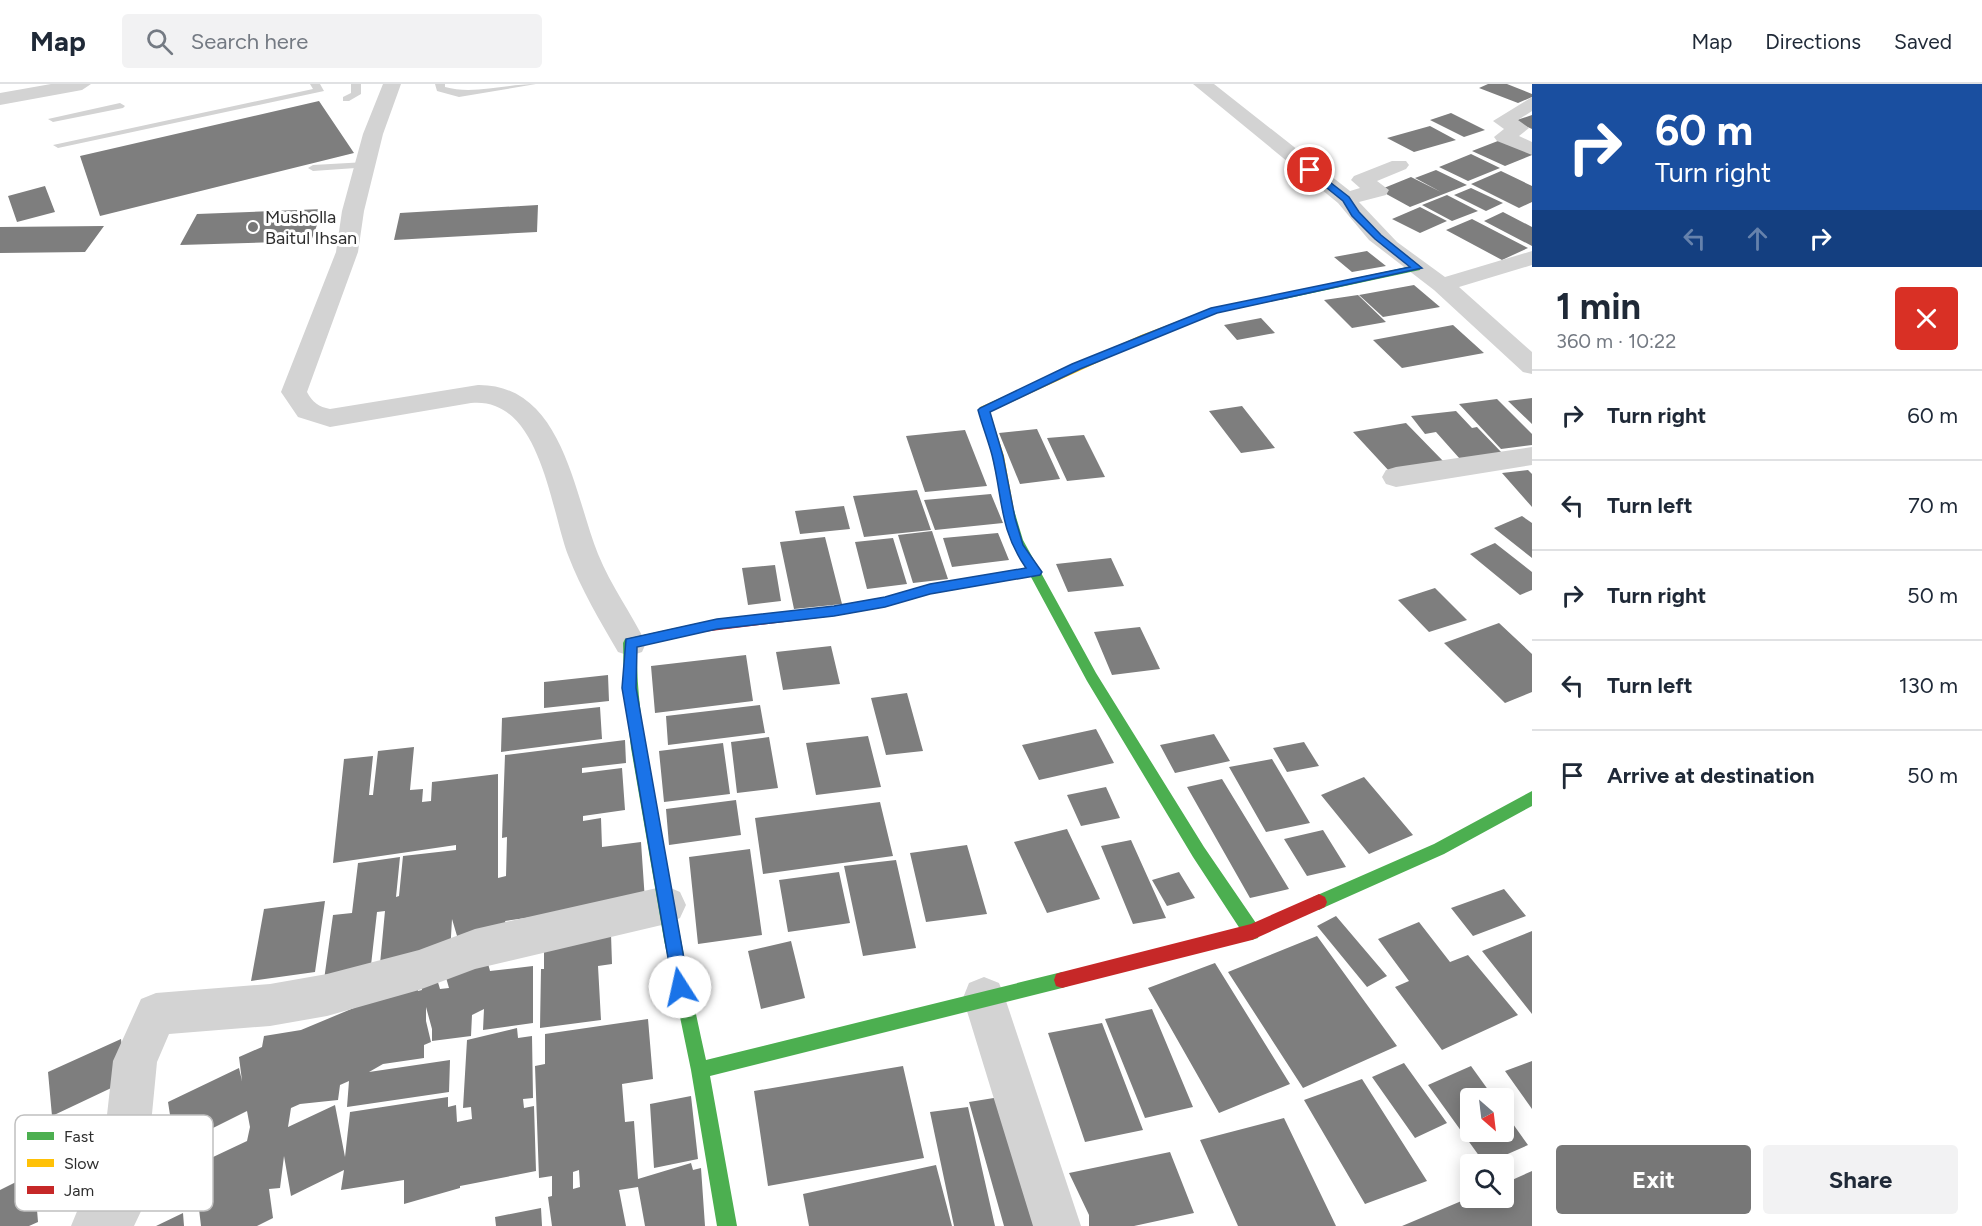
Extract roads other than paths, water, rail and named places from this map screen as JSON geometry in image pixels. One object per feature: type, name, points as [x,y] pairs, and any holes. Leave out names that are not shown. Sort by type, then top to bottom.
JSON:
[{"type":"street","points":[[0,99],[82,84]]},
{"type":"street","points":[[392,84],[374,134],[353,211],[347,252],[294,392],[299,406],[311,414],[330,418],[470,395],[494,394],[511,402],[531,417],[545,441],[582,552],[599,590],[630,643],[629,688],[680,987],[700,1070],[727,1226]]},
{"type":"street","points":[[1202,84],[1346,199],[1355,214],[1378,237],[1442,285],[1532,366]]},
{"type":"street","points":[[1532,102],[1503,121],[1519,128],[1504,137],[1532,149]]},
{"type":"street","points":[[1346,199],[1378,190],[1361,180],[1400,165]]},
{"type":"street","points":[[1442,285],[1532,258]]},
{"type":"street","points":[[1252,932],[1222,891],[1096,686],[1062,627],[1036,572],[1018,546],[1009,518],[998,456],[984,410],[1135,341],[1214,310],[1417,268]]},
{"type":"street","points":[[1396,477],[1532,456]]},
{"type":"street","points":[[630,643],[717,624],[834,611],[885,602],[930,589],[1036,572]]},
{"type":"street","points":[[700,1070],[840,1037],[984,998],[1161,957],[1252,932],[1439,849],[1532,798]]},
{"type":"street","points":[[129,1115],[135,1061],[156,1014],[270,1005],[327,995],[419,970],[475,949],[666,905]]},
{"type":"street","points":[[984,998],[1057,1226]]},
{"type":"street","points":[[95,1226],[108,1220],[116,1211]]},
{"type":"lane","points":[[58,145],[319,91],[315,84]]},
{"type":"lane","points":[[346,99],[356,94],[356,84]]},
{"type":"lane","points":[[440,84],[440,89],[459,93],[531,84]]},
{"type":"lane","points":[[53,119],[120,106]]},
{"type":"lane","points":[[313,168],[366,165]]},
{"type":"place","name":"Musholla Baitul Ihsan","points":[[253,227]]}]
